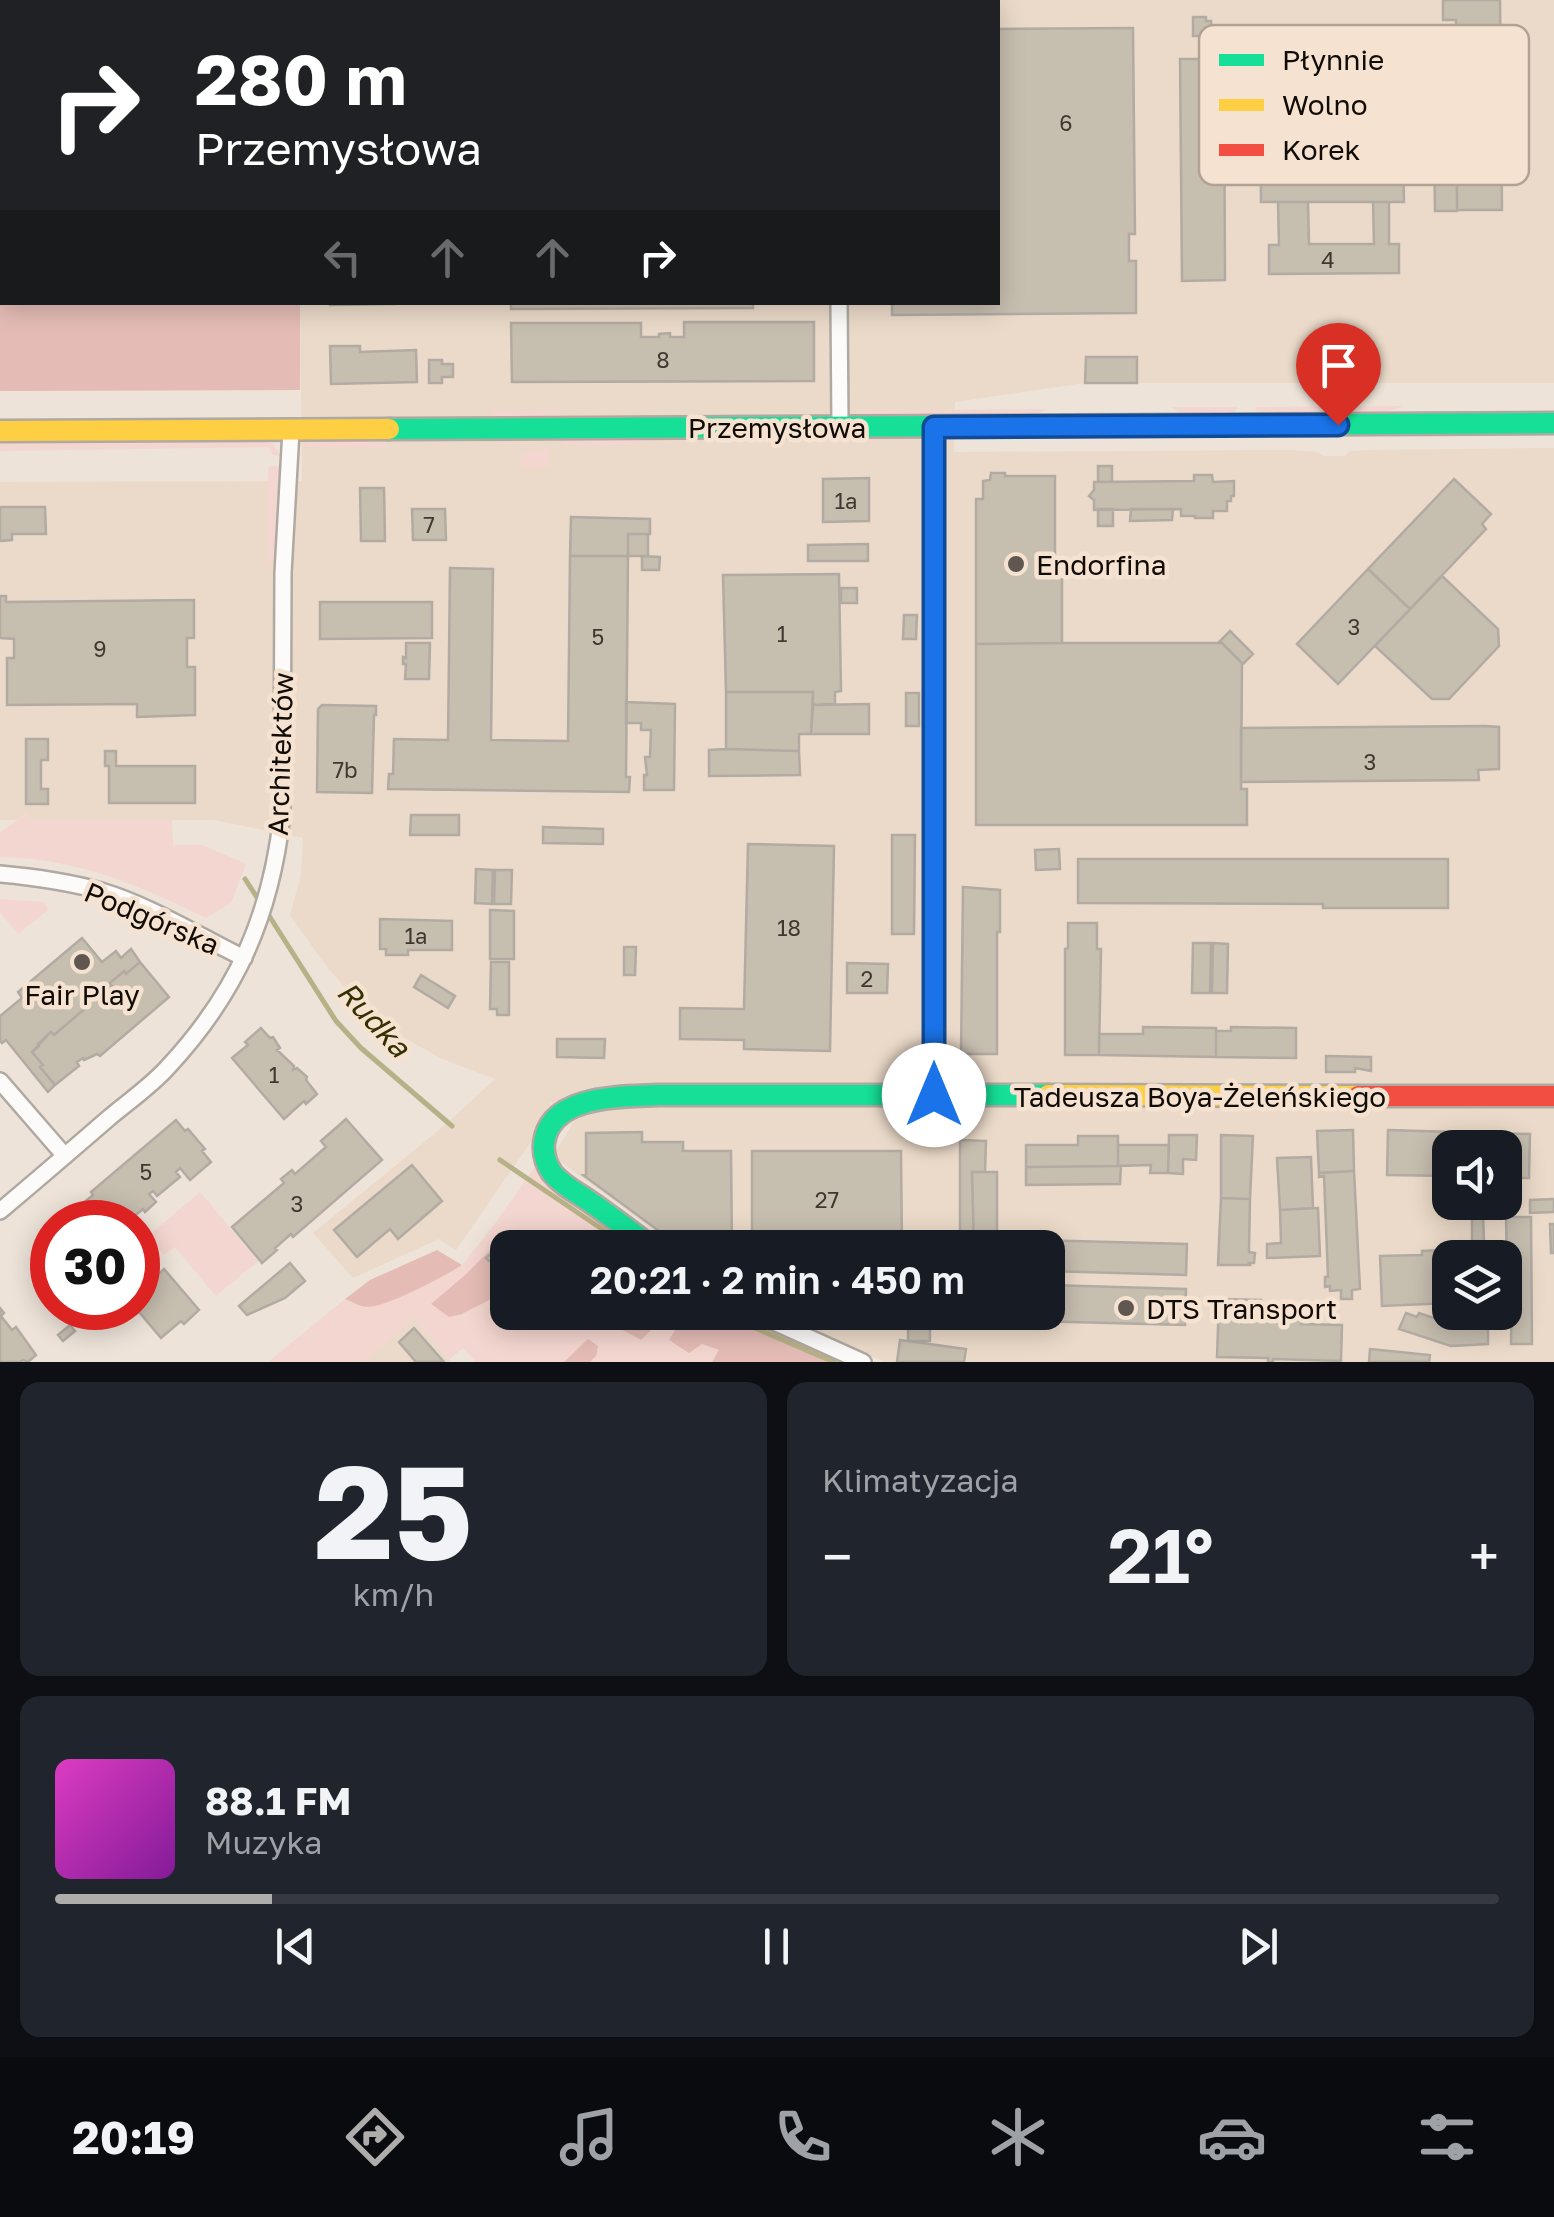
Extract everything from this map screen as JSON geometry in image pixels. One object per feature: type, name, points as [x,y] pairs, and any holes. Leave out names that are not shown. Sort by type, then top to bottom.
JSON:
[{"type":"street","points":[[839,305],[840,426]]},
{"type":"street","name":"Przemysłowa","points":[[0,431],[1554,423]]},
{"type":"street","points":[[934,427],[934,1095]]},
{"type":"street","name":"Architektów","points":[[0,1211],[165,1070],[216,1006],[244,958],[261,918],[277,855],[284,776],[284,573],[291,430]]},
{"type":"street","name":"Podgórska","points":[[0,874],[104,892],[244,958]]},
{"type":"street","points":[[0,1081],[64,1156]]},
{"type":"street","name":"Tadeusza Boya-Żeleńskiego","points":[[629,1230],[548,1168],[546,1134],[566,1110],[588,1102],[658,1094],[1554,1096]]},
{"type":"street","points":[[792,1330],[863,1362]]},
{"type":"shaded area","points":[[1000,0],[1554,0],[1554,383],[1085,383],[955,402],[954,452],[1293,450],[1345,456],[1350,451],[1372,450],[1554,448],[1554,1362],[885,1362],[809,1330],[1065,1330],[1065,1230],[654,1230],[553,1156],[575,1120],[550,1102],[553,1110],[456,1250],[439,1239],[353,1278],[313,1233],[495,1079],[440,1058],[370,1018],[324,963],[290,915],[301,875],[303,838],[213,820],[28,820],[27,812],[17,820],[0,820],[0,482],[302,481],[300,305],[1000,305]]},
{"type":"shaded area","points":[[0,305],[300,305],[300,390],[0,391]]},
{"type":"shaded area","points":[[1404,406],[1386,412],[1257,413],[1255,407]]},
{"type":"shaded area","points":[[1171,407],[1238,407],[1234,413],[1184,414]]},
{"type":"shaded area","points":[[1047,409],[1036,415],[874,416],[859,410]]},
{"type":"shaded area","points":[[492,410],[569,410],[549,417],[492,418]]},
{"type":"shaded area","points":[[652,438],[633,445],[562,445],[568,439]]},
{"type":"shaded area","points":[[264,440],[273,444],[281,456],[273,455],[268,447],[0,451],[0,443]]},
{"type":"shaded area","points":[[366,440],[385,448],[303,447],[312,441]]},
{"type":"shaded area","points":[[549,449],[549,467],[522,467],[523,452]]},
{"type":"shaded area","points":[[281,466],[276,557],[267,567],[268,468]]},
{"type":"shaded area","points":[[28,812],[29,820],[172,820],[173,845],[202,845],[246,864],[231,903],[206,918],[157,895],[81,868],[0,857],[0,833]]},
{"type":"shaded area","points":[[0,899],[44,902],[48,910],[18,934],[0,912]]},
{"type":"shaded area","points":[[538,1162],[621,1230],[490,1230]]},
{"type":"shaded area","points":[[200,1192],[258,1261],[216,1296],[175,1247],[164,1255],[160,1250],[160,1226]]},
{"type":"shaded area","points":[[490,1230],[490,1250],[432,1304],[463,1314],[490,1300],[490,1330],[623,1330],[640,1339],[651,1330],[675,1330],[669,1340],[720,1350],[712,1362],[590,1362],[596,1356],[588,1340],[564,1362],[476,1362],[463,1348],[450,1359],[414,1318],[363,1362],[268,1362],[345,1299],[366,1308],[378,1305],[462,1265]]},
{"type":"shaded area","points":[[437,1250],[462,1265],[376,1306],[364,1307],[345,1299],[370,1280]]},
{"type":"shaded area","points":[[490,1250],[490,1300],[449,1317],[431,1304]]},
{"type":"shaded area","points":[[414,1318],[452,1362],[363,1362]]},
{"type":"shaded area","points":[[622,1330],[651,1330],[641,1340]]},
{"type":"shaded area","points":[[675,1330],[773,1330],[847,1362],[712,1362],[719,1350],[702,1344],[689,1353],[669,1340]]},
{"type":"shaded area","points":[[588,1339],[598,1346],[590,1362],[564,1362]]},
{"type":"building","points":[[1443,0],[1500,0],[1500,25],[1456,25],[1456,20],[1443,20]]},
{"type":"building","points":[[1193,17],[1211,21],[1211,25],[1199,25],[1199,36],[1193,36]]},
{"type":"building","points":[[1133,28],[1135,234],[1129,234],[1129,261],[1136,261],[1136,313],[892,315],[892,305],[1000,305],[1000,29]]},
{"type":"building","points":[[1180,59],[1199,59],[1199,185],[1225,185],[1225,280],[1182,281]]},
{"type":"building","points":[[1261,185],[1404,185],[1404,202],[1261,202]]},
{"type":"building","points":[[1435,185],[1457,185],[1457,211],[1435,211]]},
{"type":"building","points":[[1457,185],[1502,185],[1502,210],[1457,210]]},
{"type":"building","points":[[1278,202],[1308,202],[1309,244],[1374,244],[1373,202],[1389,202],[1389,244],[1399,244],[1399,273],[1269,274],[1269,245],[1279,245]]},
{"type":"building","points":[[511,305],[753,305],[753,308],[511,309]]},
{"type":"building","points":[[684,322],[814,322],[814,381],[512,382],[511,323],[641,323],[641,337],[670,333],[670,337],[684,337]]},
{"type":"building","points":[[330,346],[360,346],[360,352],[416,350],[417,382],[331,384]]},
{"type":"building","points":[[1086,357],[1137,357],[1137,383],[1085,383]]},
{"type":"building","points":[[429,360],[453,364],[453,377],[442,377],[442,383],[429,383]]},
{"type":"building","points":[[1098,466],[1112,466],[1112,482],[1098,482]]},
{"type":"building","name":"Endorfina","points":[[991,473],[1055,476],[1055,571],[1062,578],[1062,643],[976,644],[976,499],[983,499],[983,481],[990,480]]},
{"type":"building","points":[[1194,475],[1212,475],[1213,482],[1234,481],[1234,496],[1227,501],[1227,511],[1213,511],[1213,518],[1195,518],[1181,516],[1181,509],[1094,510],[1094,500],[1089,496],[1094,482],[1194,481]]},
{"type":"building","points":[[869,478],[869,521],[823,522],[823,479]]},
{"type":"building","points":[[1454,479],[1491,514],[1482,524],[1486,529],[1410,609],[1368,569]]},
{"type":"building","points":[[360,488],[384,488],[385,541],[361,541]]},
{"type":"building","points":[[0,507],[45,507],[46,534],[12,534],[12,540],[0,541]]},
{"type":"building","points":[[412,509],[445,509],[446,540],[413,540]]},
{"type":"building","points":[[1098,509],[1113,509],[1113,526],[1098,526]]},
{"type":"building","points":[[1131,509],[1173,509],[1172,520],[1130,521]]},
{"type":"building","points":[[571,517],[650,519],[650,534],[628,534],[628,556],[570,556]]},
{"type":"building","points":[[628,534],[648,534],[648,556],[628,556]]},
{"type":"building","points":[[868,544],[868,561],[808,561],[808,545]]},
{"type":"building","points":[[570,556],[628,556],[629,792],[388,789],[389,774],[393,774],[394,739],[448,740],[450,568],[493,569],[491,740],[568,741]]},
{"type":"building","points":[[642,556],[660,557],[659,570],[642,570]]},
{"type":"building","points":[[1368,569],[1410,609],[1338,684],[1297,644]]},
{"type":"building","points":[[839,574],[841,691],[835,692],[835,704],[813,705],[813,692],[726,692],[723,575]]},
{"type":"building","points":[[1442,576],[1498,629],[1499,646],[1449,699],[1432,699],[1375,646]]},
{"type":"building","points":[[841,588],[857,588],[857,603],[841,603]]},
{"type":"building","points":[[0,596],[6,596],[6,602],[194,600],[194,638],[187,638],[187,667],[195,667],[195,715],[137,717],[137,704],[7,705],[7,658],[14,658],[14,639],[0,638]]},
{"type":"building","points":[[320,602],[432,602],[432,638],[320,639]]},
{"type":"building","points":[[904,615],[917,615],[916,639],[903,639]]},
{"type":"building","points":[[1230,631],[1253,654],[1242,665],[1218,643]]},
{"type":"building","points":[[406,643],[430,643],[429,679],[405,679]]},
{"type":"building","points":[[1222,643],[1242,663],[1241,789],[1247,789],[1247,825],[976,825],[976,644]]},
{"type":"building","points":[[726,692],[813,692],[811,734],[799,734],[799,751],[726,749]]},
{"type":"building","points":[[906,693],[919,693],[919,726],[906,726]]},
{"type":"building","points":[[626,702],[675,704],[674,790],[644,790],[651,730],[641,730],[641,723],[626,723]]},
{"type":"building","points":[[869,704],[869,734],[811,734],[813,705]]},
{"type":"building","points":[[322,705],[376,706],[372,793],[317,792],[318,709]]},
{"type":"building","points":[[1499,727],[1499,769],[1478,770],[1479,780],[1241,782],[1241,728]]},
{"type":"building","points":[[26,739],[48,739],[48,760],[41,760],[41,789],[48,789],[48,804],[26,804]]},
{"type":"building","points":[[709,750],[799,751],[800,775],[709,776]]},
{"type":"building","points":[[105,751],[116,751],[116,766],[195,766],[195,803],[109,803]]},
{"type":"building","points":[[411,815],[459,815],[459,835],[410,835]]},
{"type":"building","points":[[543,827],[603,829],[603,844],[543,843]]},
{"type":"building","points":[[892,835],[915,835],[914,934],[892,934]]},
{"type":"building","points":[[748,844],[834,846],[830,1051],[744,1049],[744,1040],[680,1039],[680,1008],[744,1009]]},
{"type":"building","points":[[1059,849],[1060,869],[1036,870],[1035,850]]},
{"type":"building","points":[[1078,859],[1448,859],[1448,908],[1078,903]]},
{"type":"building","points":[[476,869],[493,870],[492,904],[475,903]]},
{"type":"building","points":[[495,870],[512,870],[511,904],[494,904]]},
{"type":"building","points":[[963,887],[1000,890],[997,1054],[961,1054]]},
{"type":"building","points":[[490,910],[514,911],[514,959],[490,959]]},
{"type":"building","points":[[380,919],[452,921],[452,950],[408,950],[408,955],[386,955],[386,949],[380,949]]},
{"type":"building","points":[[1068,923],[1097,923],[1097,949],[1101,949],[1099,1055],[1065,1055]]},
{"type":"building","points":[[82,938],[102,962],[116,951],[121,958],[131,949],[140,962],[126,974],[124,971],[102,994],[100,991],[86,1003],[88,1006],[54,1035],[51,1032],[32,1052],[55,1085],[48,1092],[6,1040],[0,1041],[0,1016],[22,998],[18,992]]},
{"type":"building","points":[[1193,943],[1211,943],[1210,993],[1192,993]]},
{"type":"building","points":[[1213,943],[1228,944],[1227,993],[1212,993]]},
{"type":"building","points":[[624,947],[636,947],[635,975],[624,975]]},
{"type":"building","points":[[140,962],[169,997],[100,1056],[77,1062],[79,1066],[55,1085],[32,1052],[51,1032],[54,1035],[88,1006],[86,1003],[100,991],[102,994],[112,986],[110,983],[124,971],[126,974]]},
{"type":"building","points":[[491,962],[509,962],[509,1015],[497,1015],[497,1009],[490,1009]]},
{"type":"building","points":[[847,963],[888,964],[887,993],[847,993]]},
{"type":"building","points":[[421,975],[455,996],[448,1008],[414,987]]},
{"type":"building","points":[[1143,1027],[1216,1028],[1216,1057],[1099,1055],[1099,1034],[1143,1034]]},
{"type":"building","points":[[1231,1027],[1296,1028],[1296,1058],[1216,1057],[1216,1031],[1231,1031]]},
{"type":"building","points":[[261,1028],[273,1037],[280,1048],[277,1050],[294,1066],[293,1070],[297,1068],[307,1077],[317,1094],[284,1119],[232,1058]]},
{"type":"building","points":[[557,1039],[605,1039],[604,1058],[557,1057]]},
{"type":"building","points":[[1326,1056],[1371,1057],[1371,1071],[1355,1068],[1355,1072],[1326,1072]]},
{"type":"building","points":[[346,1119],[382,1160],[293,1237],[291,1234],[262,1263],[232,1227],[284,1183],[281,1179],[292,1170],[295,1174],[326,1147],[321,1141]]},
{"type":"building","points":[[176,1120],[205,1149],[202,1151],[211,1162],[190,1180],[180,1168],[176,1172],[180,1177],[157,1196],[153,1191],[149,1194],[154,1200],[87,1200],[93,1195],[91,1192]]},
{"type":"building","points":[[1353,1130],[1354,1171],[1319,1173],[1317,1131]]},
{"type":"building","points":[[1388,1130],[1432,1131],[1432,1176],[1387,1175]]},
{"type":"building","points":[[642,1132],[642,1142],[683,1142],[683,1151],[731,1151],[732,1230],[658,1230],[583,1175],[586,1133]]},
{"type":"building","points":[[1522,1134],[1530,1134],[1529,1178],[1522,1178]]},
{"type":"building","points":[[1169,1135],[1197,1135],[1196,1160],[1183,1159],[1183,1174],[1168,1173]]},
{"type":"building","points":[[1221,1135],[1253,1136],[1250,1199],[1221,1198]]},
{"type":"building","points":[[1078,1136],[1118,1136],[1118,1166],[1026,1167],[1026,1145],[1078,1145]]},
{"type":"building","points":[[960,1140],[986,1141],[985,1172],[972,1172],[974,1230],[960,1230]]},
{"type":"building","points":[[1118,1145],[1169,1145],[1168,1173],[1150,1173],[1151,1165],[1118,1166]]},
{"type":"building","points":[[752,1151],[901,1151],[902,1230],[752,1230]]},
{"type":"building","points":[[1311,1157],[1313,1208],[1280,1210],[1277,1158]]},
{"type":"building","points":[[412,1165],[442,1201],[398,1239],[390,1229],[357,1257],[334,1230]]},
{"type":"building","points":[[1121,1166],[1120,1184],[1026,1185],[1026,1167]]},
{"type":"building","points":[[1354,1171],[1360,1289],[1352,1290],[1352,1299],[1341,1299],[1341,1290],[1330,1291],[1330,1286],[1325,1287],[1328,1277],[1324,1176],[1319,1177],[1319,1173]]},
{"type":"building","points":[[972,1172],[997,1172],[997,1230],[974,1230]]},
{"type":"building","points":[[1221,1198],[1250,1199],[1249,1252],[1255,1253],[1250,1265],[1218,1265]]},
{"type":"building","points":[[1554,1199],[1554,1212],[1530,1213],[1530,1200]]},
{"type":"building","points":[[1318,1208],[1320,1256],[1267,1258],[1267,1244],[1281,1243],[1280,1210]]},
{"type":"building","points":[[1531,1217],[1532,1344],[1511,1344],[1511,1330],[1522,1330],[1522,1240],[1506,1240],[1506,1220]]},
{"type":"building","points":[[1472,1220],[1483,1220],[1484,1240],[1472,1240]]},
{"type":"building","points":[[1550,1224],[1554,1224],[1554,1253],[1551,1253]]},
{"type":"building","points":[[1065,1241],[1187,1244],[1186,1275],[1065,1271]]},
{"type":"building","points":[[1432,1250],[1432,1304],[1382,1306],[1380,1256],[1422,1255],[1422,1251]]},
{"type":"building","points":[[290,1263],[305,1281],[285,1298],[247,1315],[239,1306]]},
{"type":"building","points":[[164,1269],[199,1310],[161,1338],[154,1330],[160,1330],[160,1273]]},
{"type":"building","points":[[1065,1285],[1186,1289],[1185,1325],[1065,1322]]},
{"type":"building","points":[[1219,1299],[1261,1300],[1261,1312],[1302,1313],[1301,1324],[1342,1325],[1341,1361],[1268,1362],[1268,1358],[1217,1357]]},
{"type":"building","points":[[0,1308],[4,1313],[1,1316],[12,1330],[16,1327],[36,1355],[28,1362],[0,1362]]},
{"type":"building","points":[[1406,1313],[1417,1317],[1419,1313],[1432,1317],[1432,1330],[1488,1330],[1488,1344],[1451,1346],[1399,1329]]},
{"type":"building","points":[[414,1328],[444,1362],[416,1362],[399,1342]]},
{"type":"building","points":[[64,1330],[75,1331],[63,1341],[58,1335]]},
{"type":"building","points":[[908,1330],[930,1330],[930,1341],[908,1341]]},
{"type":"building","points":[[900,1340],[966,1349],[964,1362],[897,1362]]},
{"type":"building","points":[[1370,1349],[1430,1355],[1429,1362],[1369,1362]]},
{"type":"waterway","name":"Rudka","points":[[245,879],[260,902]]},
{"type":"waterway","name":"Rudka","points":[[266,911],[336,1021],[361,1048],[452,1126]]},
{"type":"waterway","name":"Rudka","points":[[500,1160],[603,1230]]},
{"type":"waterway","name":"Rudka","points":[[760,1330],[834,1362]]},
{"type":"traffic: fast","points":[[389,429],[1554,423]]},
{"type":"traffic: fast","points":[[629,1230],[566,1186],[552,1173],[545,1158],[549,1127],[573,1107],[608,1098],[658,1095],[1048,1095]]},
{"type":"traffic: slow","points":[[0,431],[389,429]]},
{"type":"traffic: slow","points":[[1048,1095],[1358,1096]]},
{"type":"traffic: jam","points":[[1358,1096],[1554,1096]]},
{"type":"place","name":"Endorfina","points":[[1016,564]]},
{"type":"place","name":"Fair Play","points":[[82,962]]},
{"type":"place","name":"DTS Transport","points":[[1126,1308]]},
{"type":"route","points":[[934,1095],[934,427],[1338,425]]}]
